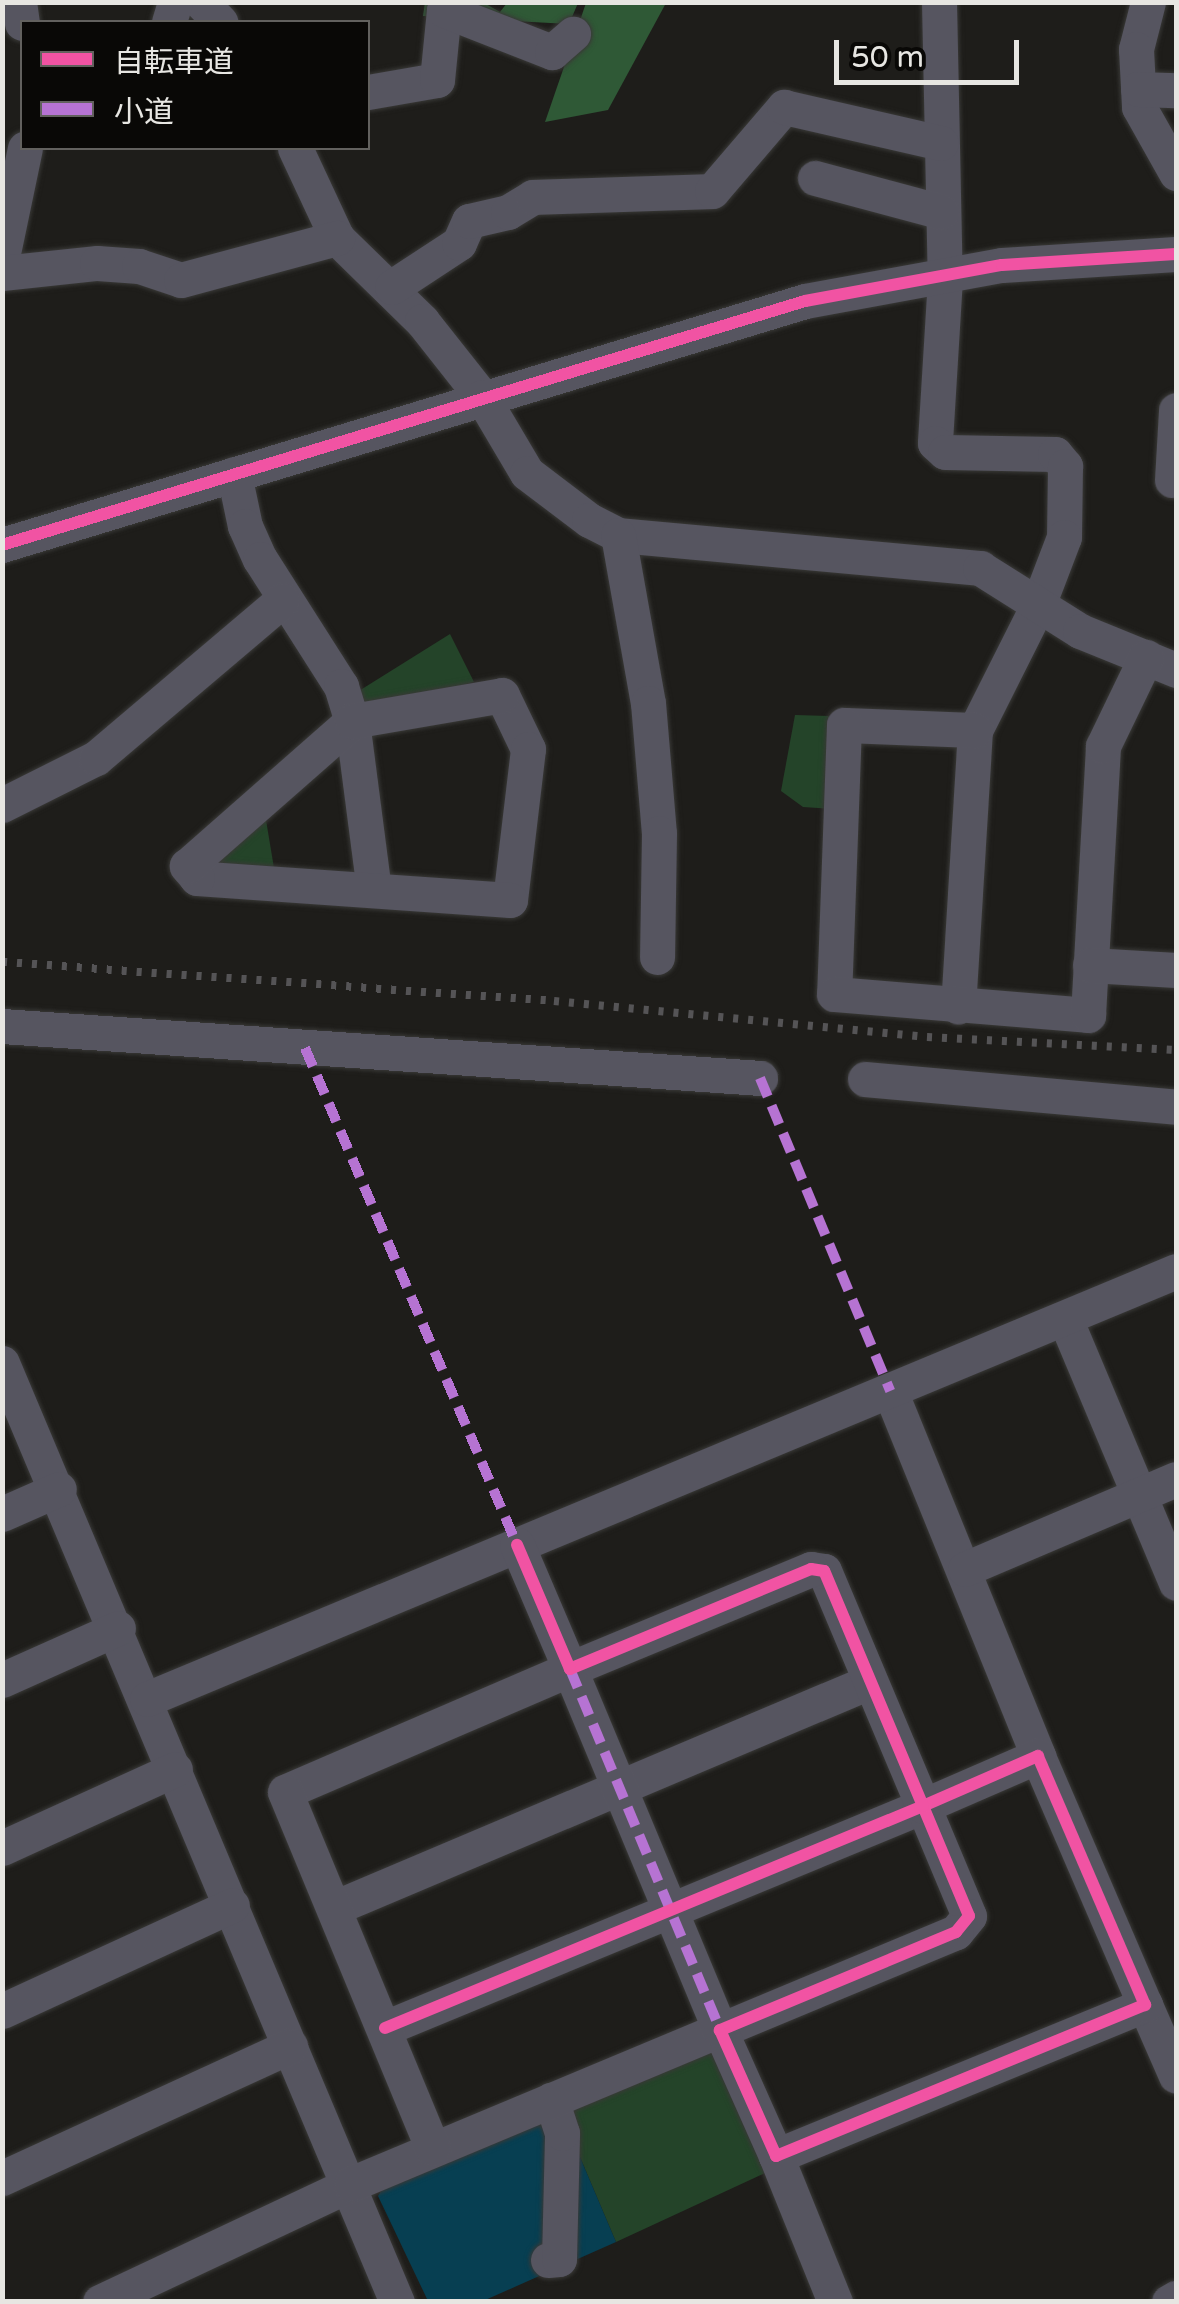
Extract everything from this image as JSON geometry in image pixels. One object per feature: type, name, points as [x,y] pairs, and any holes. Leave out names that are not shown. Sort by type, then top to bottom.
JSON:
[{"type":"street","points":[[939,2],[946,278],[934,443],[944,452],[1055,454],[1065,466],[1064,538],[1038,605],[975,730],[958,1006]]},
{"type":"street","points":[[1148,2],[1136,49],[1140,107],[1176,172]]},
{"type":"street","points":[[370,92],[437,80],[444,10],[552,52],[573,34]]},
{"type":"street","points":[[1138,89],[1176,90]]},
{"type":"street","points":[[392,288],[459,243],[469,221],[508,212],[533,198],[712,190],[784,107],[940,144]]},
{"type":"street","points":[[2,258],[25,150]]},
{"type":"street","points":[[297,150],[337,238],[392,288],[482,397],[527,473],[558,500],[618,535],[980,568],[1080,631],[1161,664],[1102,746],[1088,1015],[834,994],[844,725],[975,730]]},
{"type":"street","points":[[816,178],[942,212]]},
{"type":"street","points":[[2,273],[97,263],[139,266],[181,280],[337,238]]},
{"type":"street","points":[[2,546],[805,301],[1002,265],[1176,254]]},
{"type":"street","points":[[1172,480],[1176,410]]},
{"type":"street","points":[[234,474],[244,526],[282,600],[341,686],[352,721],[374,890]]},
{"type":"street","points":[[618,535],[650,722],[660,833],[656,957]]},
{"type":"street","points":[[2,805],[96,758],[282,600]]},
{"type":"street","points":[[502,696],[528,749],[510,900],[197,878],[187,866],[352,721],[502,696]]},
{"type":"street","points":[[1090,965],[1176,970]]},
{"type":"street","points":[[2,1026],[760,1078]]},
{"type":"street","points":[[865,1079],[1176,1107]]},
{"type":"street","points":[[148,1699],[1066,1321],[1176,1271]]},
{"type":"street","points":[[1066,1321],[1176,1583]]},
{"type":"street","points":[[2,1363],[59,1489],[351,2184],[388,2297]]},
{"type":"street","points":[[890,1391],[1038,1756],[1176,2076]]},
{"type":"street","points":[[965,1569],[1176,1479]]},
{"type":"street","points":[[2,1514],[59,1489]]},
{"type":"street","points":[[517,1545],[835,2302]]},
{"type":"street","points":[[100,2302],[351,2184],[956,1932],[969,1916],[824,1571],[811,1569],[284,1792],[336,1908],[433,2149]]},
{"type":"street","points":[[2,1680],[118,1628]]},
{"type":"street","points":[[336,1908],[620,1792],[869,1682]]},
{"type":"street","points":[[385,2028],[1038,1756]]},
{"type":"street","points":[[2,1848],[175,1769]]},
{"type":"street","points":[[2,2012],[232,1906]]},
{"type":"street","points":[[776,2156],[1145,2005]]},
{"type":"street","points":[[2,2178],[290,2046]]},
{"type":"street","points":[[548,2260],[559,2259],[562,2133],[550,2100]]},
{"type":"street","points":[[1169,2302],[1176,2298]]},
{"type":"green space","points":[[425,3],[484,3],[500,12],[507,3],[578,3],[569,24],[423,16]]},
{"type":"green space","points":[[586,3],[666,3],[608,110],[545,122]]},
{"type":"green space","points":[[450,634],[474,682],[369,709],[354,694]]},
{"type":"green space","points":[[795,715],[829,716],[833,809],[803,807],[781,791]]},
{"type":"green space","points":[[265,814],[274,868],[219,865],[219,852]]},
{"type":"green space","points":[[705,2052],[717,2055],[767,2172],[616,2242],[560,2110]]},
{"type":"water","points":[[560,2110],[616,2242],[483,2301],[428,2301],[378,2196],[388,2179]]},
{"type":"railway","points":[[2,962],[554,1001],[927,1037],[1176,1050]]},
{"type":"marked path","points":[[305,1048],[517,1545]]},
{"type":"marked path","points":[[760,1078],[890,1391]]},
{"type":"marked path","points":[[570,1669],[720,2030]]},
{"type":"cycle path","points":[[2,545],[805,301],[1002,265],[1176,254]]},
{"type":"cycle path","points":[[385,2028],[923,1806],[969,1916],[956,1932],[720,2030],[776,2156],[1145,2005],[1038,1756],[923,1806],[824,1571],[811,1569],[570,1669],[517,1545]]}]
